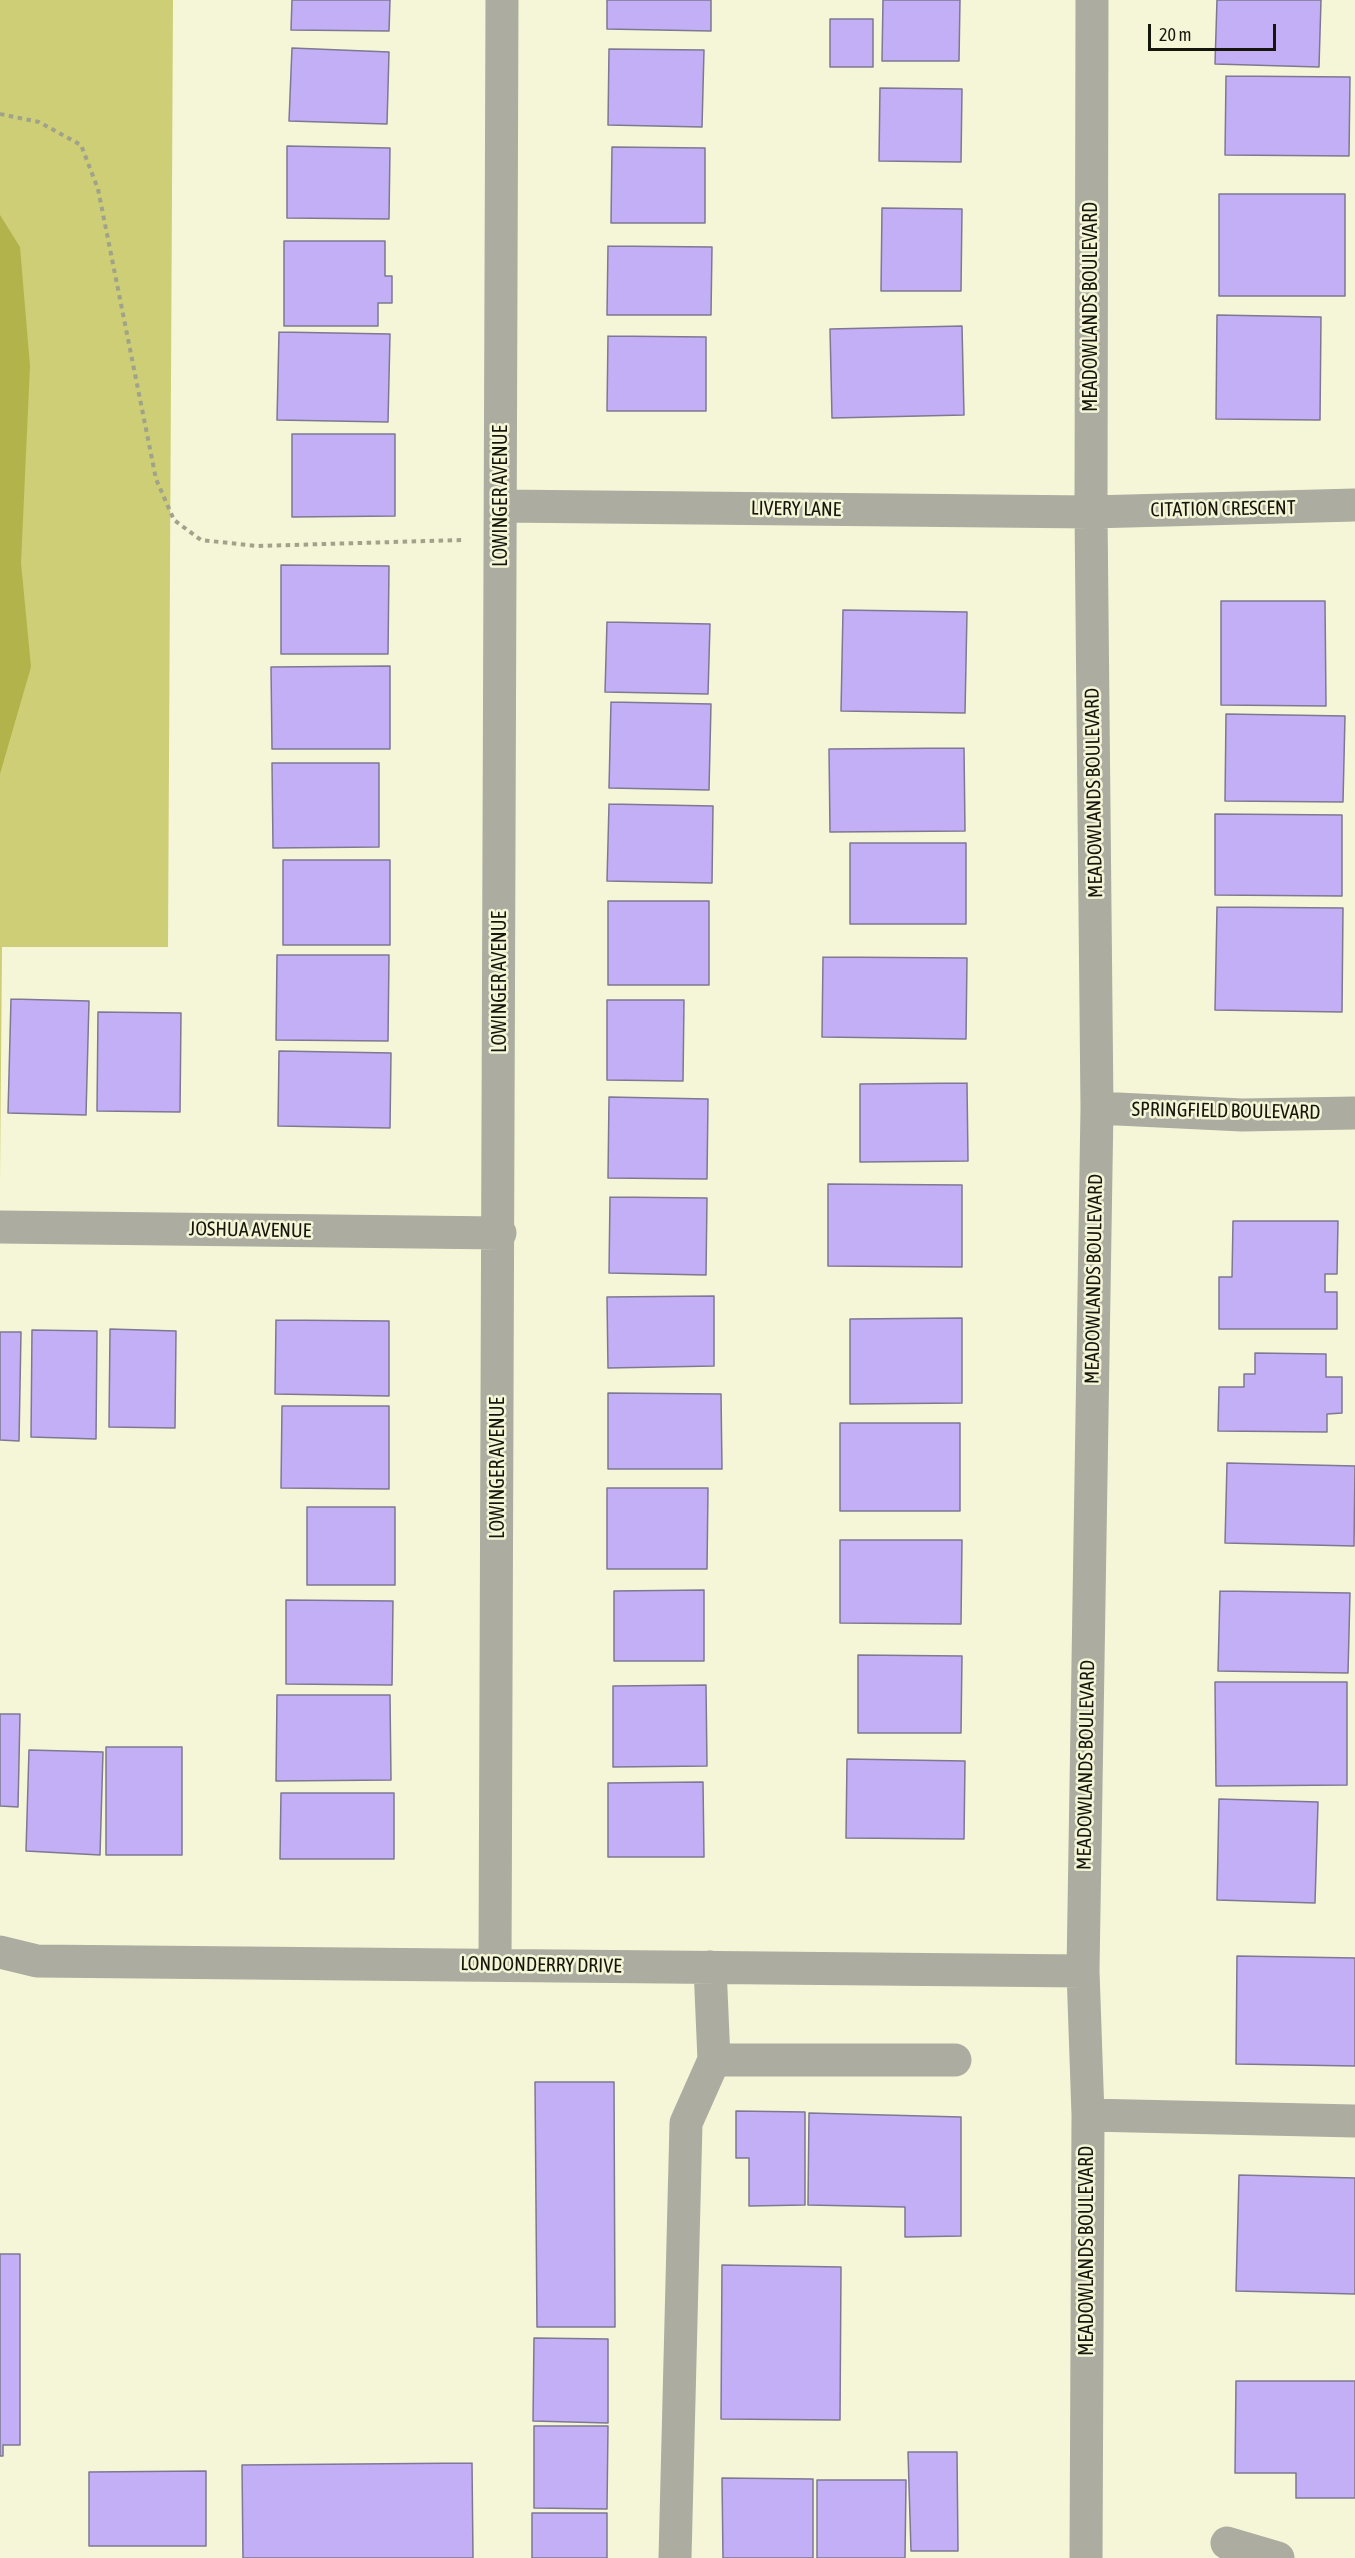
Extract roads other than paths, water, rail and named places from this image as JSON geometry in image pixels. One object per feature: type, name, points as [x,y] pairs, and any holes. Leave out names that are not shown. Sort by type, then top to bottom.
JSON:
[{"type":"street","name":"LOWINGER AVENUE","points":[[495,1965],[500,1233],[502,0]]},
{"type":"street","name":"MEADOWLANDS BOULEVARD","points":[[1086,2558],[1088,2115],[1083,1971],[1097,1108],[1091,512],[1092,0]]},
{"type":"street","name":"CITATION CRESCENT","points":[[1091,512],[1355,505]]},
{"type":"street","name":"LIVERY LANE","points":[[501,506],[1091,512]]},
{"type":"street","name":"SPRINGFIELD BOULEVARD","points":[[1097,1108],[1242,1115],[1355,1113]]},
{"type":"street","name":"JOSHUA AVENUE","points":[[0,1227],[500,1233]]},
{"type":"street","name":"LONDONDERRY DRIVE","points":[[0,1952],[37,1961],[1083,1971]]},
{"type":"street","points":[[675,2558],[686,2124],[714,2060],[710,1967]]},
{"type":"street","points":[[714,2060],[955,2060]]},
{"type":"street","points":[[1088,2115],[1355,2121]]},
{"type":"street","points":[[1227,2543],[1278,2558]]}]
